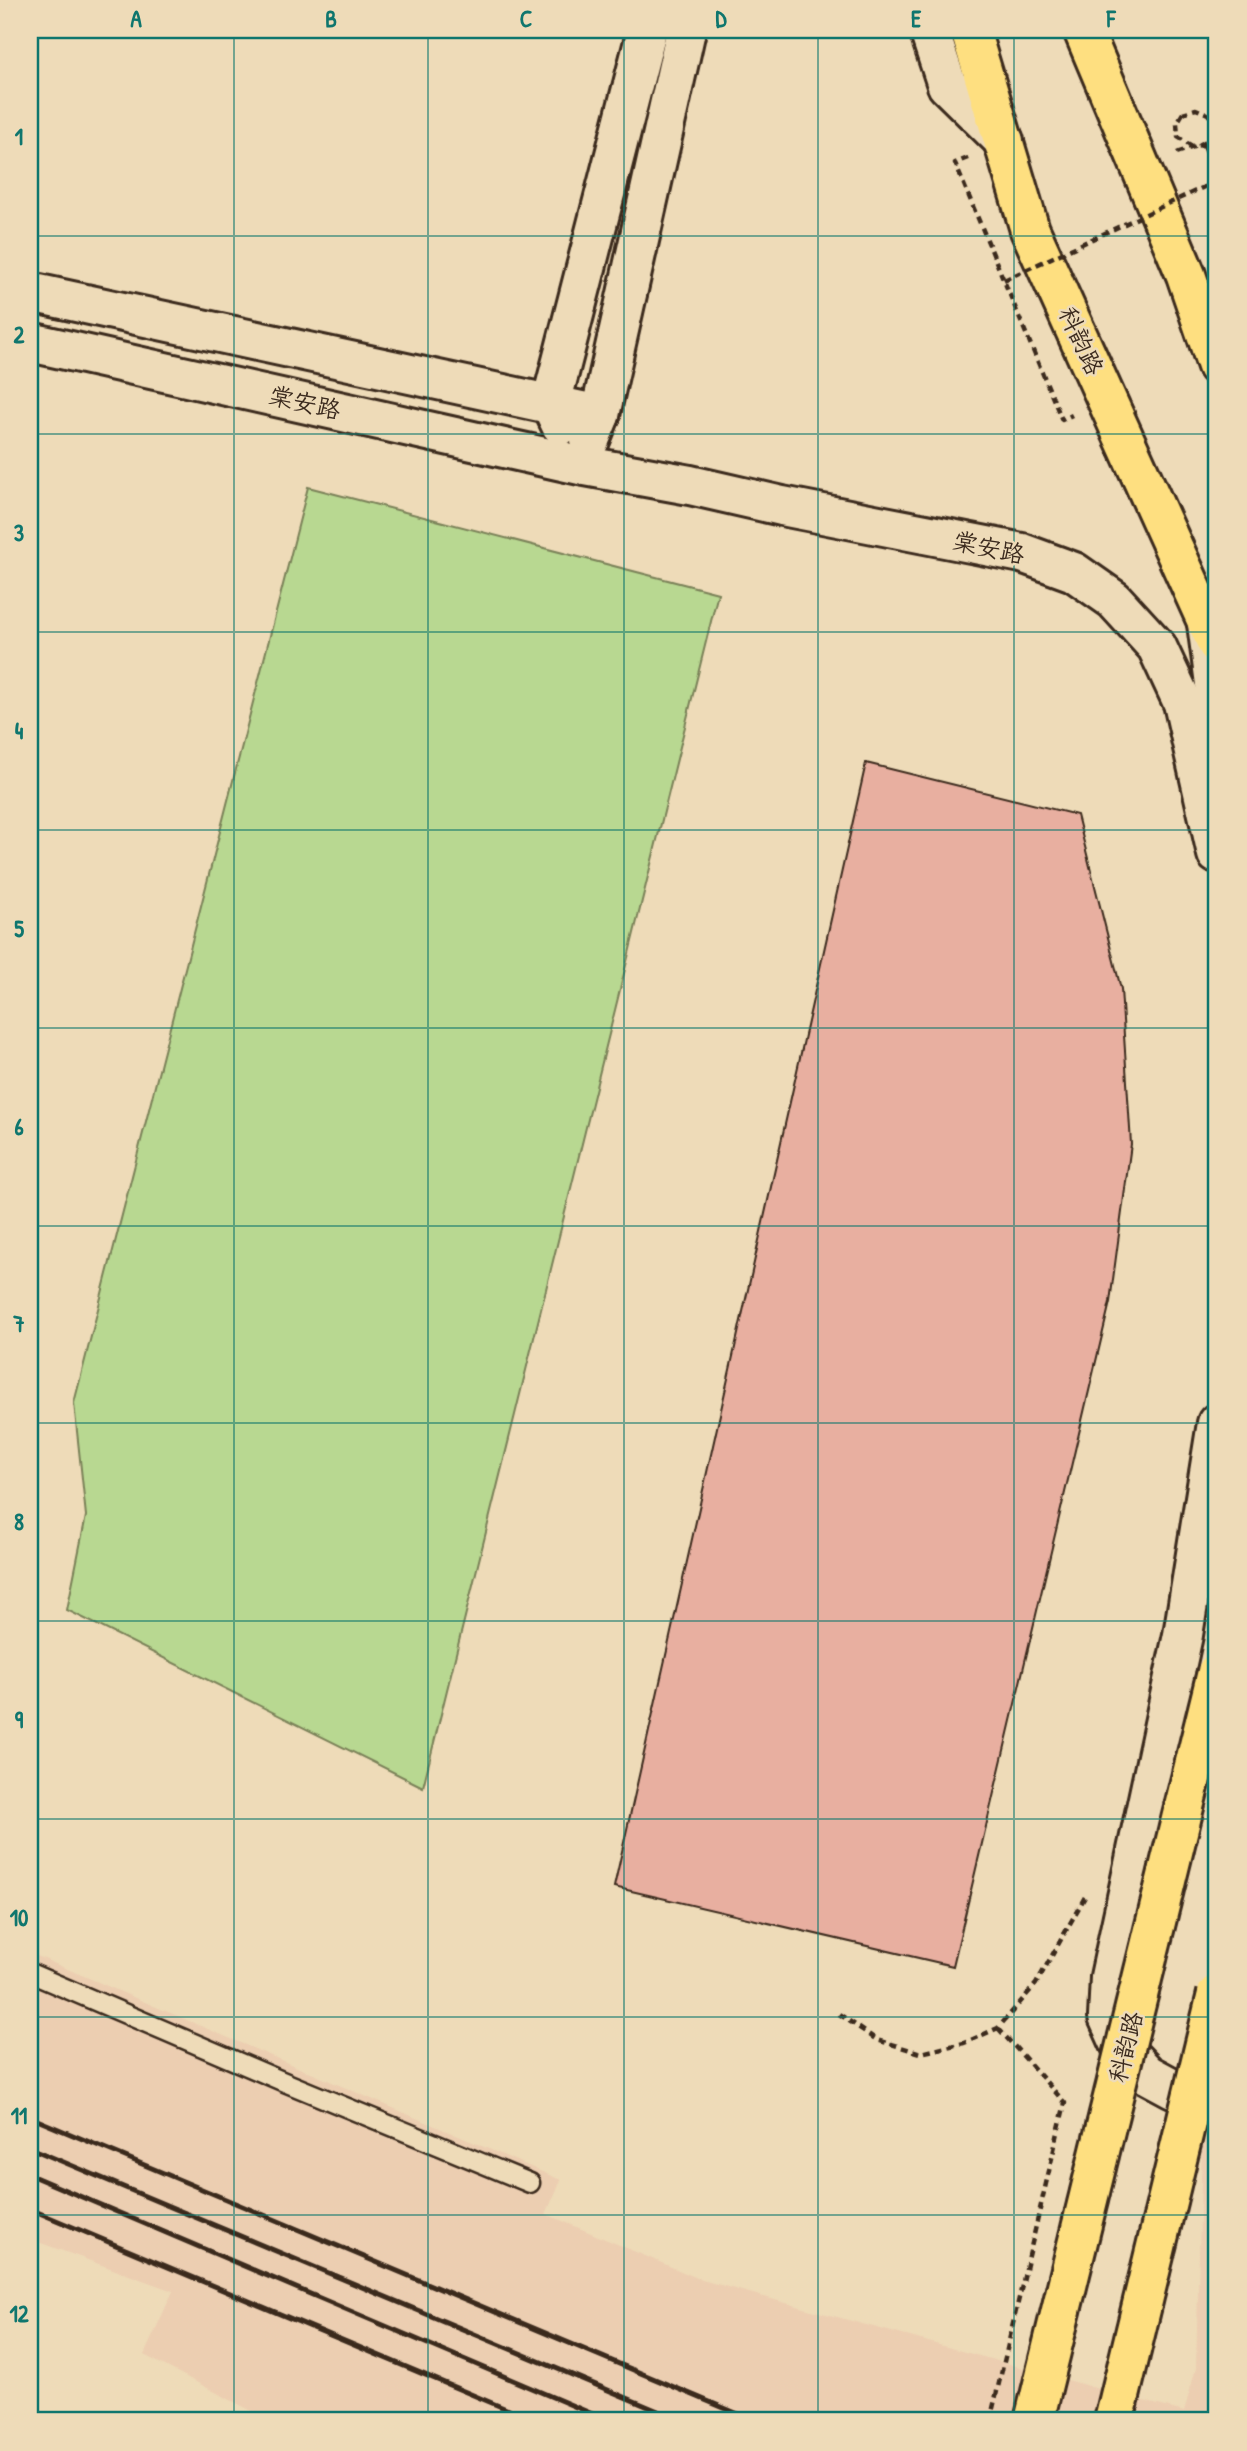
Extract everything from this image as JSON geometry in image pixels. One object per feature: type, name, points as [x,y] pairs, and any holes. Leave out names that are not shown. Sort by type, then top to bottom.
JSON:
[{"type":"highway","name":"科韵路","points":[[970,30],[1030,230],[1212,630]]},
{"type":"highway","points":[[1083,30],[1186,275],[1217,366]]},
{"type":"highway","name":"科韵路","points":[[1034,2421],[1217,1672]]},
{"type":"highway","points":[[1114,2421],[1217,1994]]},
{"type":"street","points":[[580,465],[551,404],[647,30]]},
{"type":"street","points":[[580,465],[600,415],[686,30]]},
{"type":"street","points":[[929,30],[947,85],[1003,142]]},
{"type":"street","name":"棠安路","points":[[30,292],[600,415]]},
{"type":"street","name":"棠安路","points":[[30,342],[580,465],[1022,553],[1074,572],[1114,600],[1157,647],[1183,703],[1217,854]]},
{"type":"street","points":[[1212,630],[1217,699]]},
{"type":"street","points":[[1217,1423],[1183,1635],[1110,1978],[1108,2017],[1122,2048],[1147,2074],[1172,2088],[1217,2093]]},
{"type":"lane","points":[[30,1973],[530,2183]]},
{"type":"path","points":[[1208,141],[1214,131],[1208,114],[1195,109],[1183,113],[1177,124],[1178,136],[1182,142],[1192,146],[1203,145],[1217,175]]},
{"type":"path","points":[[955,163],[1062,420]]},
{"type":"path","points":[[1003,280],[1217,181]]},
{"type":"path","points":[[839,2014],[877,2040],[921,2053],[964,2043],[998,2028],[1036,1984],[1088,1891]]},
{"type":"path","points":[[990,2421],[1065,2103],[998,2028]]},
{"type":"shaded area","points":[[30,1953],[561,2180],[546,2214],[702,2280],[1184,2412],[1196,2368],[1202,2140],[1217,2140],[1217,2421],[271,2421],[144,2355],[173,2291],[30,2239]]},
{"type":"green space","points":[[308,487],[718,593],[423,1787],[67,1610],[86,1516],[74,1403]]},
{"type":"building","points":[[866,763],[1077,815],[1121,989],[1131,1144],[1110,1302],[953,1966],[614,1887]]},
{"type":"railway","points":[[30,2117],[755,2421]]},
{"type":"railway","points":[[30,2148],[682,2421]]},
{"type":"railway","points":[[30,2175],[609,2421]]},
{"type":"railway","points":[[30,2209],[535,2421]]}]
